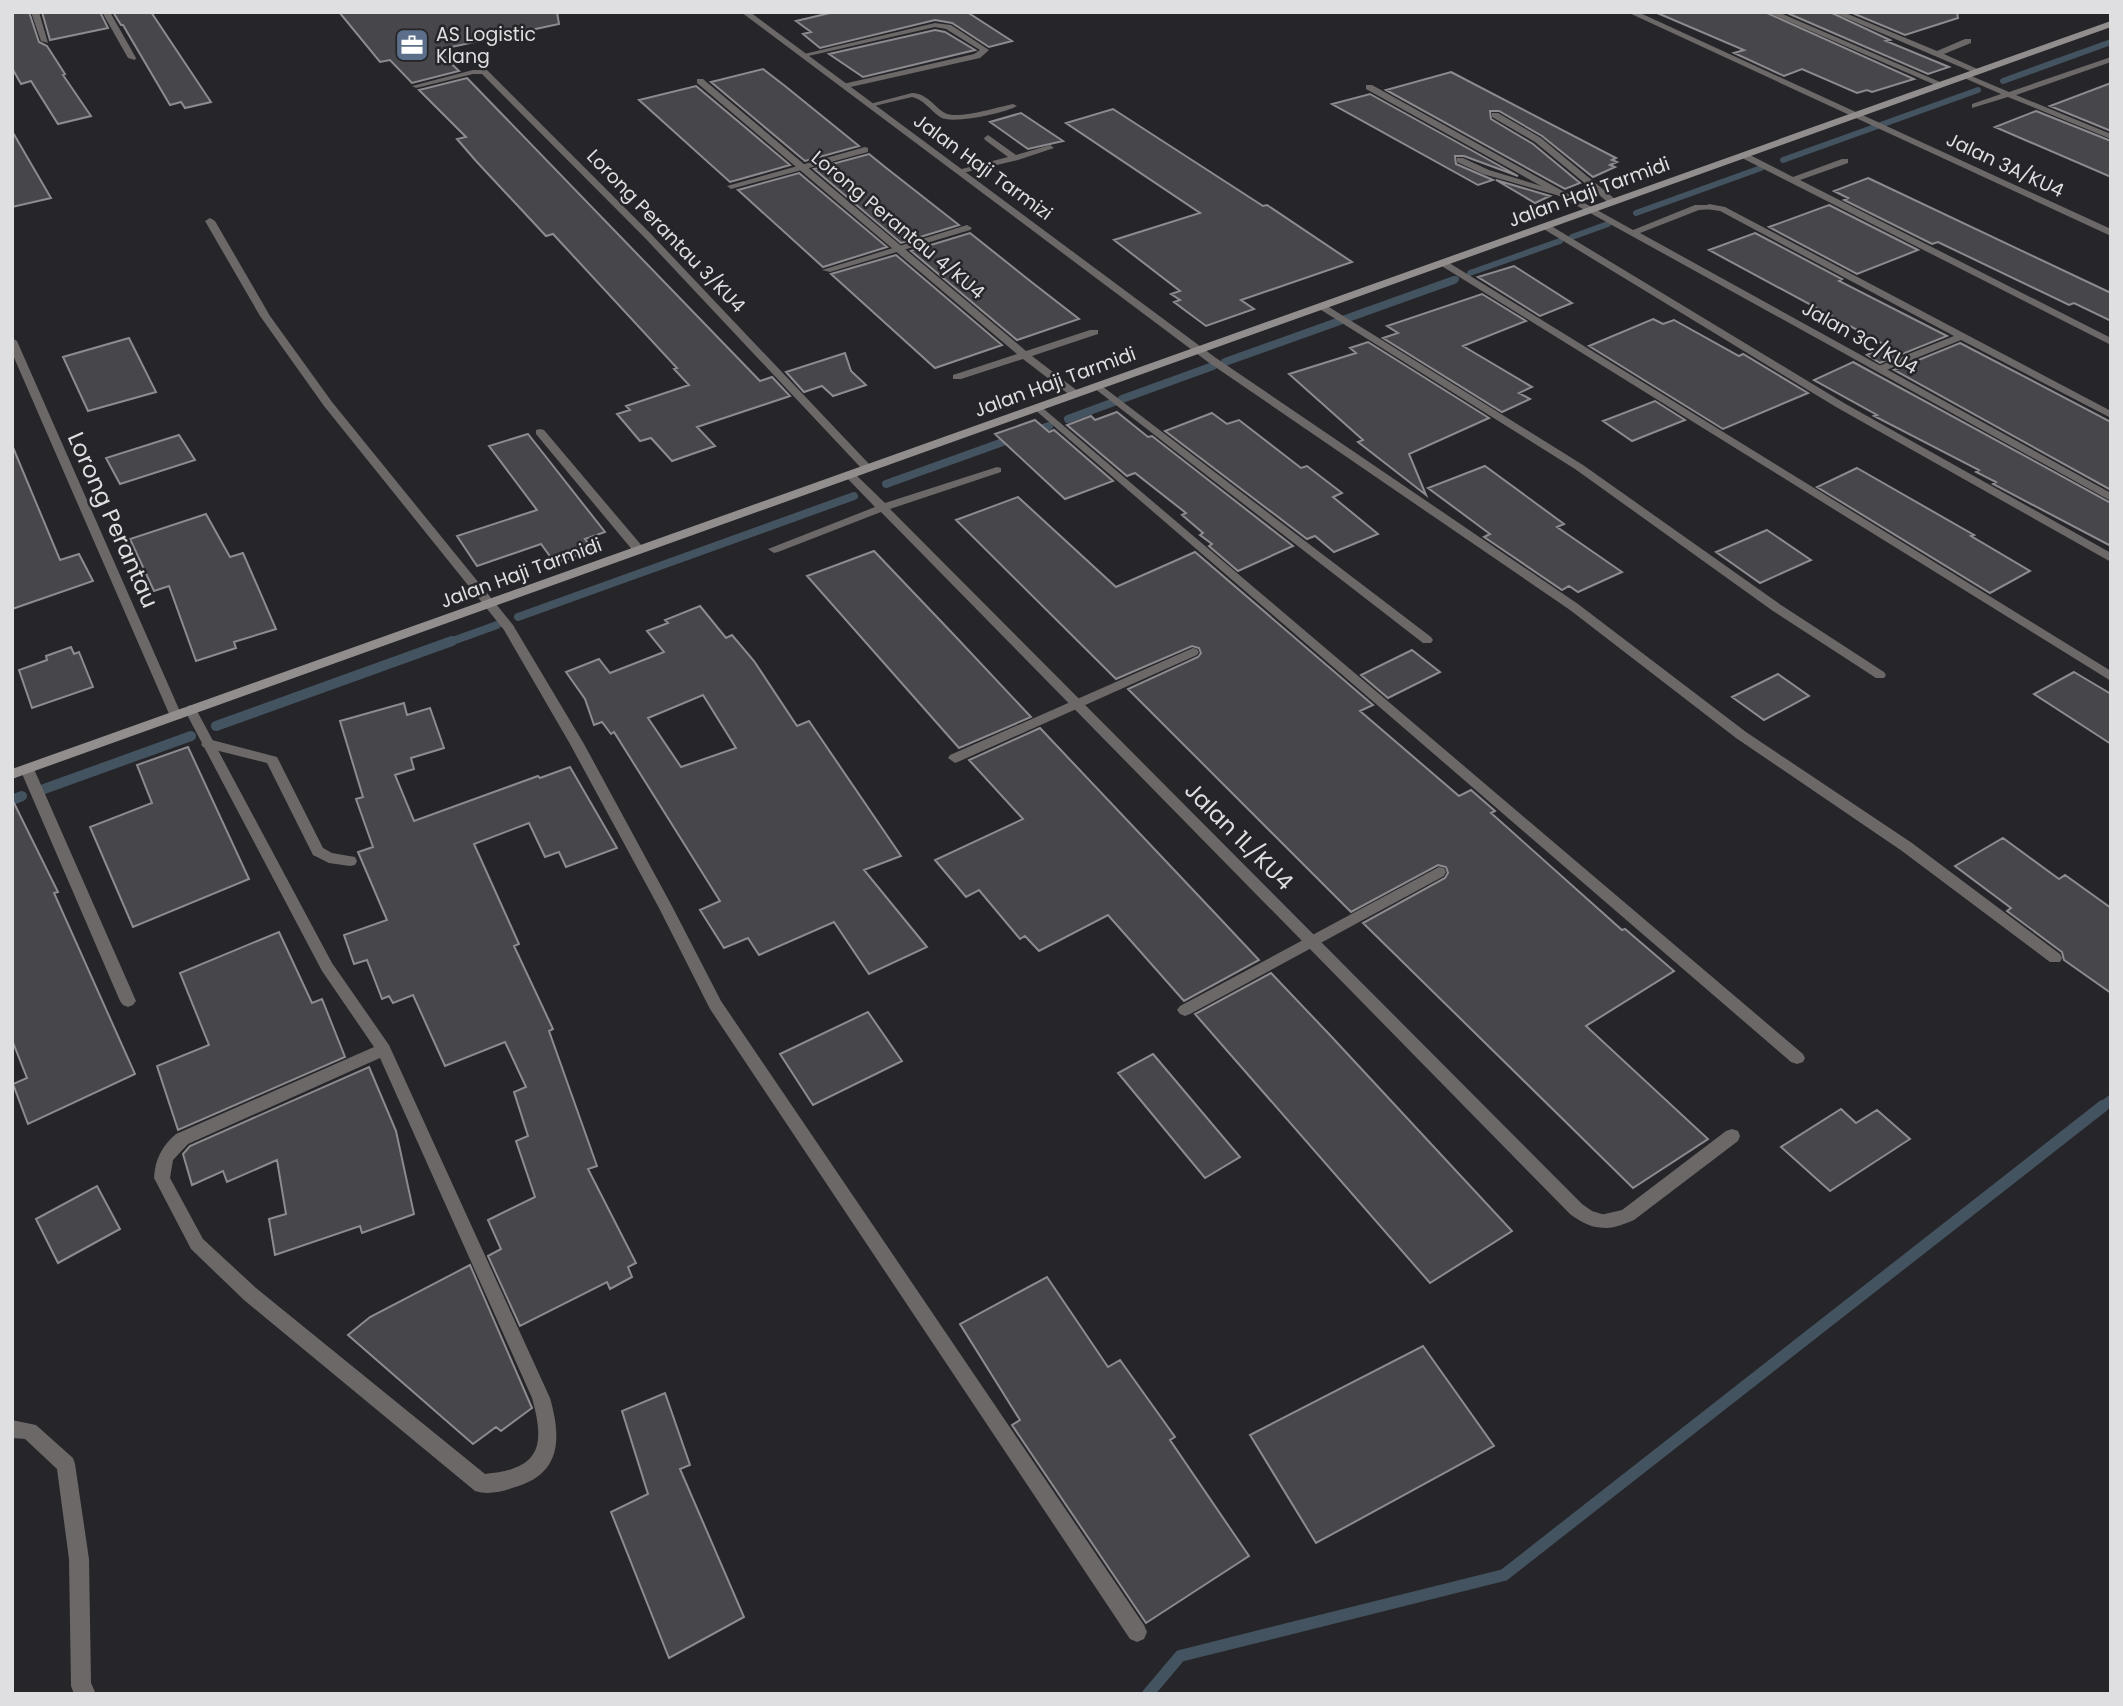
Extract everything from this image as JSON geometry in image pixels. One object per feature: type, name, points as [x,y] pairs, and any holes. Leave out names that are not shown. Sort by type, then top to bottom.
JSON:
[{"type":"street","points":[[36,12],[45,41]]},
{"type":"street","points":[[106,12],[132,58]]},
{"type":"street","name":"Jalan Haji Tarmizi","points":[[745,12],[1245,383],[1574,607],[1741,735],[1907,847],[2055,958]]},
{"type":"street","name":"Jalan 3A/KU4","points":[[1630,12],[2111,233]]},
{"type":"street","points":[[1771,12],[1943,85]]},
{"type":"street","points":[[1836,12],[1980,72]]},
{"type":"street","name":"Jalan Haji Tarmidi","points":[[12,774],[176,716],[193,715],[638,548],[850,475],[2111,24]]},
{"type":"street","points":[[804,55],[939,25],[948,27],[985,52],[846,86]]},
{"type":"street","points":[[1938,54],[1968,41]]},
{"type":"street","points":[[1975,106],[2111,59]]},
{"type":"street","name":"Lorong Perantau 3/KU4","points":[[416,86],[473,72],[484,72],[649,236],[867,468]]},
{"type":"street","points":[[1966,77],[2111,137]]},
{"type":"street","name":"Lorong Perantau 4/KU4","points":[[700,81],[1026,356],[1075,394]]},
{"type":"street","points":[[1368,87],[1567,195]]},
{"type":"street","points":[[870,105],[912,95],[920,96],[945,117],[957,118],[1013,106]]},
{"type":"street","points":[[1495,115],[1538,140],[1613,202]]},
{"type":"street","points":[[988,138],[1015,158]]},
{"type":"street","points":[[961,172],[1050,148]]},
{"type":"street","points":[[731,186],[865,150]]},
{"type":"street","points":[[1743,155],[2111,342]]},
{"type":"street","points":[[1460,159],[1486,172],[1567,195]]},
{"type":"street","points":[[1792,180],[1845,162]]},
{"type":"street","name":"Jalan 3C/KU4","points":[[1567,195],[2111,498]]},
{"type":"street","points":[[1634,232],[1698,207],[1722,209],[1959,337],[2111,415]]},
{"type":"street","points":[[210,221],[265,316],[328,404],[509,628],[577,744],[666,908],[715,1006],[1137,1632]]},
{"type":"street","points":[[1545,226],[1840,405],[2111,558]]},
{"type":"street","points":[[827,270],[967,228]]},
{"type":"street","points":[[1443,262],[2111,677]]},
{"type":"street","points":[[1321,306],[1579,467],[1777,608],[1880,675]]},
{"type":"street","points":[[957,377],[1094,332]]},
{"type":"street","points":[[1880,369],[1959,337]]},
{"type":"street","name":"Lorong Perantau","points":[[12,341],[176,716]]},
{"type":"street","points":[[1098,386],[1427,640]]},
{"type":"street","points":[[1038,407],[1797,1058]]},
{"type":"street","points":[[540,432],[638,548]]},
{"type":"street","points":[[774,549],[882,508],[997,470]]},
{"type":"street","name":"Jalan 1L/KU4","points":[[850,475],[1576,1209],[1587,1217],[1602,1221],[1616,1220],[1628,1214],[1732,1136]]},
{"type":"street","points":[[955,758],[1193,652]]},
{"type":"street","points":[[193,715],[327,967],[384,1049],[547,1416],[550,1438],[544,1462],[530,1475],[505,1483],[482,1484],[250,1294],[197,1244],[162,1178],[162,1166],[167,1153],[182,1139],[384,1049]]},
{"type":"street","points":[[208,744],[272,760],[318,851],[329,858],[350,861]]},
{"type":"street","points":[[27,769],[128,1001]]},
{"type":"street","points":[[1185,1010],[1439,872]]},
{"type":"street","points":[[12,1429],[29,1431],[66,1464],[79,1559],[81,1686],[86,1694]]},
{"type":"building","points":[[12,12],[29,12],[39,42],[47,46],[91,116],[58,124],[31,81],[21,84],[12,68]]},
{"type":"building","points":[[42,12],[100,12],[108,28],[50,40]]},
{"type":"building","points":[[113,12],[151,12],[211,102],[185,108],[181,102],[170,105]]},
{"type":"building","name":"AS Logistic Klang","points":[[339,12],[557,12],[559,24],[437,50],[459,71],[412,83],[390,60],[380,62]]},
{"type":"building","points":[[834,12],[967,12],[1012,41],[989,47],[952,23],[935,20],[820,48],[803,34],[811,32],[796,21]]},
{"type":"building","points":[[1655,12],[1765,12],[1914,79],[1872,92],[1867,90],[1857,93],[1802,69],[1784,76],[1734,53],[1744,50]]},
{"type":"building","points":[[1785,12],[1830,12],[1890,40],[1886,41],[1949,67],[1928,74]]},
{"type":"building","points":[[1850,12],[1957,12],[1958,18],[1905,35]]},
{"type":"building","points":[[935,30],[945,32],[975,50],[863,77],[829,54]]},
{"type":"building","points":[[763,69],[859,146],[805,161],[711,82]]},
{"type":"building","points":[[1451,72],[1616,158],[1612,160],[1617,162],[1610,165],[1615,167],[1593,177],[1542,136],[1499,111],[1490,111],[1491,119],[1533,144],[1580,183],[1565,189],[1386,90]]},
{"type":"building","points":[[467,78],[760,381],[772,377],[790,396],[697,427],[715,446],[672,461],[651,438],[640,441],[617,414],[630,410],[626,406],[689,385],[674,369],[677,368],[553,234],[546,236],[476,161],[457,139],[466,137],[419,90]]},
{"type":"building","points":[[2111,83],[2111,131],[2050,106]]},
{"type":"building","points":[[696,86],[790,165],[730,182],[639,100]]},
{"type":"building","points":[[1370,94],[1518,176],[1464,156],[1455,156],[1456,164],[1493,180],[1478,185],[1332,104]]},
{"type":"building","points":[[1113,109],[1263,206],[1267,205],[1352,262],[1241,300],[1254,309],[1206,326],[1174,302],[1180,300],[1171,294],[1180,291],[1114,240],[1200,213],[1066,123]]},
{"type":"building","points":[[2036,111],[2111,141],[2111,177],[1995,127]]},
{"type":"building","points":[[1021,113],[1063,141],[1028,149],[990,122]]},
{"type":"building","points":[[12,131],[51,198],[12,207]]},
{"type":"building","points":[[869,154],[959,225],[901,243],[814,169]]},
{"type":"building","points":[[799,173],[887,247],[823,267],[738,190]]},
{"type":"building","points":[[1868,178],[2111,293],[2111,321],[2074,303],[2069,305],[1938,242],[1932,244],[1844,200],[1848,198],[1834,191]]},
{"type":"building","points":[[1496,180],[1550,196],[1535,203]]},
{"type":"building","points":[[1829,205],[1918,250],[1857,274],[1769,227]]},
{"type":"building","points":[[970,233],[1079,319],[1017,340],[911,251]]},
{"type":"building","points":[[1755,233],[1842,279],[1839,281],[1947,336],[1880,363],[1867,355],[1887,346],[1709,250]]},
{"type":"building","points":[[896,255],[1002,345],[935,368],[831,274]]},
{"type":"building","points":[[1514,266],[1572,303],[1540,316],[1478,277]]},
{"type":"building","points":[[1482,294],[1526,321],[1463,346],[1532,387],[1519,393],[1530,399],[1502,412],[1383,338],[1398,333],[1387,326]]},
{"type":"building","points":[[1653,319],[1663,324],[1674,320],[1739,356],[1743,354],[1808,393],[1723,429],[1589,346]]},
{"type":"building","points":[[129,338],[156,392],[88,411],[63,357]]},
{"type":"building","points":[[1368,342],[1489,418],[1409,454],[1426,495],[1358,442],[1363,440],[1289,374],[1356,353],[1350,348]]},
{"type":"building","points":[[1960,343],[2111,422],[2111,490],[1894,370]]},
{"type":"building","points":[[845,353],[851,371],[866,385],[833,396],[822,386],[804,392],[786,372]]},
{"type":"building","points":[[1853,362],[2111,503],[2111,546],[1993,484],[1996,482],[1976,472],[1979,470],[1874,416],[1877,415],[1814,380]]},
{"type":"building","points":[[1655,401],[1685,420],[1632,441],[1603,421]]},
{"type":"building","points":[[1117,412],[1148,437],[1152,436],[1293,546],[1238,571],[1209,546],[1212,544],[1200,535],[1203,533],[1182,515],[1186,513],[1135,473],[1127,476],[1067,425],[1091,416],[1095,420]]},
{"type":"building","points":[[1212,413],[1227,424],[1239,420],[1301,468],[1307,466],[1342,493],[1333,497],[1378,534],[1334,552],[1315,536],[1307,539],[1165,431]]},
{"type":"building","points":[[1035,420],[1049,432],[1054,430],[1113,481],[1065,499],[995,434]]},
{"type":"building","points":[[528,434],[605,532],[585,539],[593,550],[555,563],[541,544],[477,566],[457,536],[537,510],[489,446]]},
{"type":"building","points":[[179,435],[195,460],[120,484],[106,458]]},
{"type":"building","points":[[12,445],[60,560],[79,554],[93,581],[12,609]]},
{"type":"building","points":[[1485,466],[1564,524],[1557,527],[1622,572],[1578,592],[1569,586],[1562,590],[1484,537],[1490,534],[1428,488]]},
{"type":"building","points":[[1857,468],[1974,535],[1971,536],[2030,571],[1990,593],[1817,487]]},
{"type":"building","points":[[1018,497],[1116,587],[1195,552],[1373,705],[1360,711],[1459,796],[1471,790],[1495,811],[1491,813],[1622,930],[1625,929],[1674,971],[1586,1026],[1708,1139],[1633,1188],[1363,923],[1445,878],[1448,873],[1446,867],[1438,865],[1351,912],[1128,689],[1198,657],[1201,653],[1199,648],[1192,646],[1116,679],[956,520]]},
{"type":"building","points":[[206,514],[230,557],[243,553],[276,629],[234,642],[236,648],[196,661],[169,586],[154,591],[130,539]]},
{"type":"building","points":[[1767,530],[1811,560],[1760,583],[1716,552]]},
{"type":"building","points":[[874,551],[1031,717],[959,748],[807,576]]},
{"type":"building","points":[[700,606],[726,638],[732,635],[754,661],[797,726],[809,721],[901,856],[864,870],[927,947],[869,974],[834,922],[759,955],[748,938],[724,948],[700,910],[720,901],[614,732],[611,734],[602,722],[594,725],[585,699],[566,672],[599,659],[610,673],[664,652],[647,631],[668,623],[665,620]],"holes":[[[703,695],[736,748],[681,767],[648,718]]]},
{"type":"building","points":[[71,647],[74,654],[79,652],[93,687],[32,708],[19,670],[47,660],[46,656]]},
{"type":"building","points":[[1412,650],[1440,672],[1388,698],[1361,675]]},
{"type":"building","points":[[2074,672],[2111,694],[2111,744],[2034,694]]},
{"type":"building","points":[[1778,674],[1809,696],[1764,720],[1732,697]]},
{"type":"building","points":[[404,703],[407,715],[430,708],[444,748],[411,758],[414,769],[395,775],[414,821],[570,767],[617,848],[566,867],[559,852],[545,857],[529,823],[474,844],[519,944],[514,946],[553,1029],[549,1031],[597,1166],[588,1169],[636,1263],[628,1267],[632,1277],[610,1289],[607,1282],[520,1326],[488,1256],[501,1249],[488,1220],[535,1197],[516,1141],[528,1136],[514,1092],[526,1087],[505,1042],[445,1066],[413,995],[393,1003],[389,996],[382,999],[367,960],[354,964],[344,935],[387,920],[358,852],[373,847],[356,799],[363,797],[340,721]]},
{"type":"building","points":[[1040,728],[1259,960],[1184,1001],[1108,915],[1039,951],[1025,936],[1020,939],[979,890],[966,897],[935,860],[1023,819],[969,760]]},
{"type":"building","points":[[188,747],[249,879],[133,927],[90,827],[152,803],[137,765]]},
{"type":"building","points":[[12,799],[58,892],[54,893],[135,1074],[28,1124],[13,1084],[27,1078],[12,1040]]},
{"type":"building","points":[[2003,838],[2059,879],[2065,875],[2111,908],[2111,993],[2064,960],[2062,952],[2007,911],[2011,908],[1955,866]]},
{"type":"building","points":[[279,932],[312,1003],[322,999],[345,1057],[178,1130],[157,1066],[209,1045],[180,973]]},
{"type":"building","points":[[1271,973],[1512,1231],[1430,1283],[1195,1014]]},
{"type":"building","points":[[868,1012],[902,1061],[813,1105],[780,1054]]},
{"type":"building","points":[[1153,1054],[1240,1157],[1205,1178],[1118,1073]]},
{"type":"building","points":[[369,1067],[396,1131],[414,1214],[362,1233],[360,1226],[275,1255],[269,1219],[286,1214],[277,1160],[227,1182],[223,1171],[192,1185],[183,1154],[190,1146]]},
{"type":"building","points":[[1841,1109],[1856,1123],[1877,1110],[1910,1139],[1830,1191],[1781,1147]]},
{"type":"building","points":[[97,1186],[120,1229],[58,1263],[36,1219]]},
{"type":"building","points":[[470,1265],[532,1408],[501,1431],[496,1427],[473,1444],[348,1335],[370,1317]]},
{"type":"building","points":[[1047,1277],[1108,1367],[1120,1360],[1175,1437],[1170,1440],[1249,1556],[1146,1623],[1012,1425],[1020,1420],[960,1324]]},
{"type":"building","points":[[1423,1346],[1494,1446],[1316,1543],[1250,1435]]},
{"type":"building","points":[[665,1393],[690,1465],[680,1469],[744,1617],[669,1658],[611,1512],[648,1494],[622,1411]]},
{"type":"waterway","points":[[2003,81],[2111,42]]},
{"type":"waterway","points":[[1783,160],[1978,90]]},
{"type":"waterway","points":[[1636,213],[1761,168]]},
{"type":"waterway","points":[[1572,237],[1608,224]]},
{"type":"waterway","points":[[1470,273],[1560,241]]},
{"type":"waterway","points":[[1452,281],[1456,279]]},
{"type":"waterway","points":[[1225,362],[1452,281]]},
{"type":"waterway","points":[[1122,399],[1213,366]]},
{"type":"waterway","points":[[1068,419],[1114,402]]},
{"type":"waterway","points":[[1031,432],[1049,426]]},
{"type":"waterway","points":[[886,484],[1014,438]]},
{"type":"waterway","points":[[518,617],[854,496]]},
{"type":"waterway","points":[[447,643],[497,625]]},
{"type":"waterway","points":[[216,726],[452,641]]},
{"type":"waterway","points":[[44,789],[191,736]]},
{"type":"waterway","points":[[12,800],[22,796]]},
{"type":"waterway","points":[[2101,1108],[2111,1100]]},
{"type":"waterway","points":[[1148,1694],[1180,1656],[1504,1575],[2103,1106]]},
{"type":"place","name":"AS Logistic Klang","points":[[412,45]]}]
